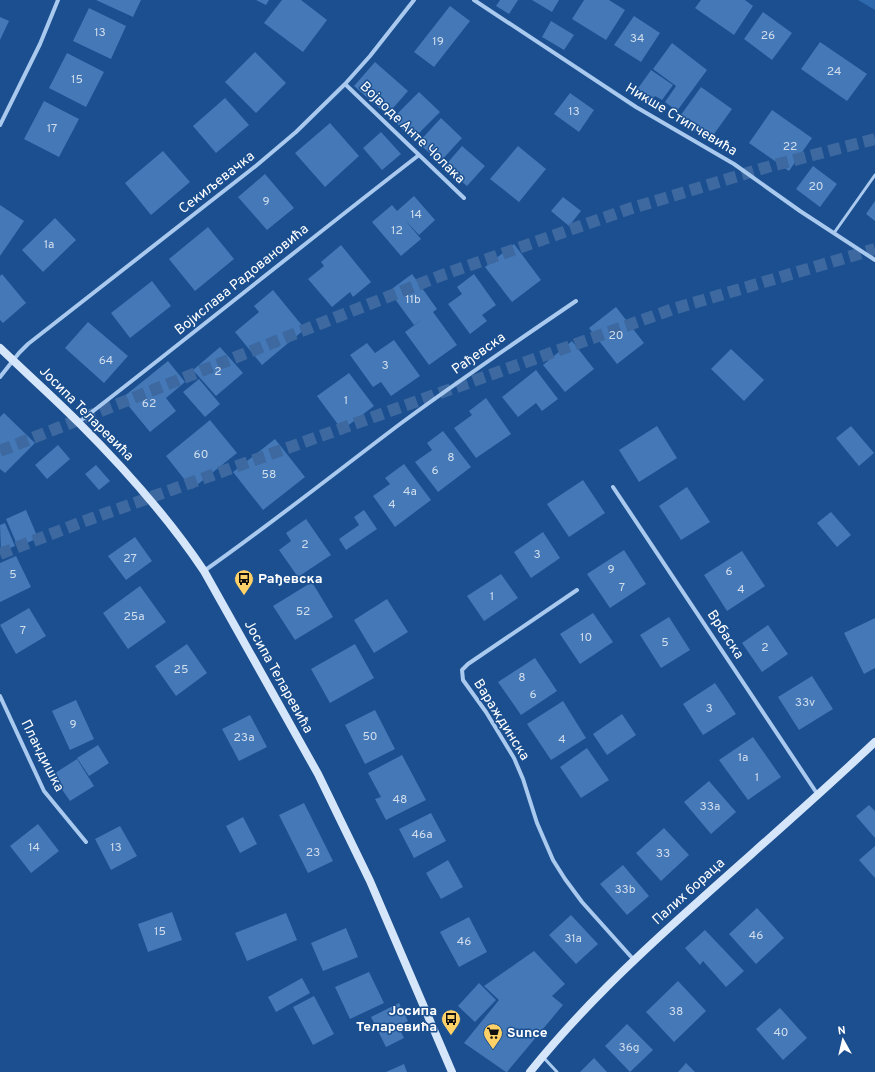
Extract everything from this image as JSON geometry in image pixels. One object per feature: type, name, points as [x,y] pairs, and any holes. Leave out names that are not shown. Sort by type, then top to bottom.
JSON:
[{"type":"street","points":[[0,125],[40,44],[58,0]]},
{"type":"street","name":"Секиљевачка","points":[[0,377],[28,344],[258,165],[296,132],[345,84],[370,56],[414,0]]},
{"type":"street","name":"Никше Стипчевића","points":[[474,0],[636,107],[734,164],[875,260]]},
{"type":"street","name":"Војводе Анте Чолака","points":[[345,84],[464,198]]},
{"type":"street","name":"Војислава Радовановића","points":[[78,422],[163,358],[284,259],[419,155]]},
{"type":"street","name":"Рађевска","points":[[204,571],[245,542],[407,419],[576,300]]},
{"type":"street","name":"Јосипа Теларевића","points":[[0,348],[78,422],[130,476],[166,518],[204,571],[318,774],[370,881],[452,1072]]},
{"type":"street","name":"Врбаска","points":[[613,487],[818,796]]},
{"type":"street","name":"Вараждинска","points":[[577,590],[468,664],[462,670],[463,680],[486,712],[514,758],[523,779],[536,823],[553,860],[565,880],[582,902],[634,960]]},
{"type":"street","name":"Пландишка","points":[[0,696],[44,791],[86,842]]},
{"type":"street","name":"Палих бораца","points":[[530,1072],[560,1037],[634,960],[818,796],[875,742]]},
{"type":"lane","points":[[834,233],[875,175]]},
{"type":"lane","points":[[543,1056],[557,1072]]},
{"type":"shaded area","points":[[858,0],[875,0],[875,10]]},
{"type":"building","points":[[96,0],[141,0],[133,17]]},
{"type":"building","points":[[256,0],[269,0],[266,5]]},
{"type":"building","points":[[282,0],[301,0],[327,20],[303,52],[264,23]]},
{"type":"building","points":[[500,0],[518,0],[509,14],[496,6]]},
{"type":"building","points":[[532,0],[559,0],[552,12]]},
{"type":"building","points":[[584,0],[609,0],[625,10],[606,40],[572,19]]},
{"type":"building","points":[[701,0],[745,0],[753,6],[734,35],[695,8]]},
{"type":"building","points":[[450,6],[470,21],[434,67],[414,52]]},
{"type":"building","points":[[89,8],[126,26],[111,59],[73,41]]},
{"type":"building","points":[[763,12],[792,33],[772,60],[744,39]]},
{"type":"building","points":[[634,16],[660,33],[641,62],[614,45]]},
{"type":"building","points":[[0,17],[9,21],[0,40]]},
{"type":"building","points":[[551,21],[574,35],[564,50],[542,37]]},
{"type":"building","points":[[820,42],[867,74],[847,101],[801,69]]},
{"type":"building","points":[[672,43],[707,70],[677,111],[665,102],[676,86],[653,69]]},
{"type":"building","points":[[255,52],[286,83],[256,113],[225,82]]},
{"type":"building","points":[[67,53],[104,72],[86,107],[49,88]]},
{"type":"building","points":[[375,62],[408,91],[387,115],[354,86]]},
{"type":"building","points":[[651,70],[673,85],[662,100],[655,96],[649,104],[634,94]]},
{"type":"building","points":[[701,87],[732,109],[709,141],[678,119]]},
{"type":"building","points":[[419,92],[440,112],[413,139],[392,119]]},
{"type":"building","points":[[570,93],[594,110],[579,132],[554,114]]},
{"type":"building","points":[[225,98],[249,125],[216,153],[193,126]]},
{"type":"building","points":[[44,101],[79,119],[59,157],[24,139]]},
{"type":"building","points":[[772,110],[812,138],[789,171],[749,143]]},
{"type":"building","points":[[441,118],[462,138],[440,162],[418,143]]},
{"type":"building","points":[[330,123],[359,156],[325,187],[295,153]]},
{"type":"building","points":[[381,132],[401,154],[382,170],[363,148]]},
{"type":"building","points":[[462,146],[485,166],[467,186],[444,167]]},
{"type":"building","points":[[518,146],[546,169],[519,202],[490,179]]},
{"type":"building","points":[[163,151],[190,182],[151,215],[125,183]]},
{"type":"building","points":[[813,166],[837,184],[820,207],[796,189]]},
{"type":"building","points":[[265,174],[294,208],[267,230],[238,197]]},
{"type":"building","points":[[414,196],[435,220],[419,235],[405,220],[421,239],[401,256],[372,222],[392,205],[397,211]]},
{"type":"building","points":[[563,197],[581,211],[569,226],[551,211]]},
{"type":"building","points":[[875,201],[875,221],[866,214]]},
{"type":"building","points":[[0,205],[24,221],[0,256]]},
{"type":"building","points":[[55,218],[76,240],[43,272],[22,250]]},
{"type":"building","points":[[208,227],[234,259],[195,291],[169,259]]},
{"type":"building","points":[[514,244],[541,280],[512,302],[485,267]]},
{"type":"building","points":[[341,245],[371,282],[353,297],[350,292],[332,307],[308,279],[324,266],[321,262]]},
{"type":"building","points":[[2,274],[26,303],[3,323],[0,320],[0,276]]},
{"type":"building","points":[[412,274],[437,309],[433,312],[457,345],[429,365],[405,332],[424,318],[414,325],[389,291]]},
{"type":"building","points":[[474,274],[496,305],[482,315],[487,321],[470,334],[448,304],[462,294],[457,287]]},
{"type":"building","points":[[152,281],[171,306],[130,338],[111,313]]},
{"type":"building","points":[[273,290],[305,329],[262,365],[235,332],[259,312],[254,306]]},
{"type":"building","points":[[616,307],[644,343],[617,364],[589,328]]},
{"type":"building","points":[[88,322],[128,356],[104,383],[65,348]]},
{"type":"building","points":[[394,340],[420,376],[391,396],[381,382],[373,387],[350,355],[367,343],[375,353]]},
{"type":"building","points":[[572,341],[594,369],[565,392],[543,365]]},
{"type":"building","points":[[220,347],[243,373],[216,396],[193,370]]},
{"type":"building","points":[[731,349],[764,380],[744,401],[711,369]]},
{"type":"building","points":[[168,361],[185,382],[166,398],[176,411],[150,432],[122,398]]},
{"type":"building","points":[[536,370],[558,399],[542,411],[536,403],[518,417],[502,397]]},
{"type":"building","points":[[349,373],[374,406],[342,430],[317,396]]},
{"type":"building","points":[[199,379],[220,404],[205,417],[183,392]]},
{"type":"building","points":[[486,398],[511,434],[476,458],[454,428],[472,415],[469,411]]},
{"type":"building","points":[[4,413],[35,443],[5,473],[0,469],[0,417]]},
{"type":"building","points":[[210,420],[237,453],[192,489],[166,456]]},
{"type":"building","points":[[657,426],[677,458],[639,482],[619,450]]},
{"type":"building","points":[[851,426],[874,453],[859,466],[836,438]]},
{"type":"building","points":[[443,431],[471,467],[438,492],[415,462],[432,450],[427,443]]},
{"type":"building","points":[[275,439],[305,477],[263,510],[233,472]]},
{"type":"building","points":[[58,445],[70,459],[47,479],[35,465]]},
{"type":"building","points":[[404,464],[431,500],[395,527],[373,496],[390,484],[385,478]]},
{"type":"building","points":[[96,465],[110,481],[99,490],[85,474]]},
{"type":"building","points":[[583,480],[605,513],[569,537],[547,504]]},
{"type":"building","points":[[687,487],[710,522],[681,540],[659,506]]},
{"type":"building","points":[[26,510],[38,538],[18,547],[6,519]]},
{"type":"building","points":[[364,510],[377,529],[346,550],[339,539],[359,525],[354,517]]},
{"type":"building","points":[[831,512],[851,535],[837,547],[817,523]]},
{"type":"building","points":[[306,519],[331,555],[298,577],[279,550],[291,541],[286,533]]},
{"type":"building","points":[[5,523],[15,546],[1,552],[0,525]]},
{"type":"building","points":[[543,532],[560,558],[531,578],[514,552]]},
{"type":"building","points":[[135,537],[152,561],[126,580],[108,556]]},
{"type":"building","points":[[624,550],[646,584],[610,608],[587,574]]},
{"type":"building","points":[[742,551],[765,586],[727,611],[704,575]]},
{"type":"building","points":[[16,556],[31,587],[0,602],[0,563]]},
{"type":"building","points":[[501,574],[518,598],[484,621],[467,596]]},
{"type":"building","points":[[312,582],[333,617],[295,640],[273,606]]},
{"type":"building","points":[[140,586],[166,622],[128,649],[103,613]]},
{"type":"building","points":[[387,599],[408,632],[374,653],[354,620]]},
{"type":"building","points":[[29,608],[46,636],[16,654],[0,625]]},
{"type":"building","points":[[593,613],[613,642],[580,664],[560,634]]},
{"type":"building","points":[[669,617],[690,650],[661,668],[640,635]]},
{"type":"building","points":[[875,618],[875,668],[864,674],[844,633]]},
{"type":"building","points":[[768,625],[788,654],[762,672],[742,643]]},
{"type":"building","points":[[187,644],[207,673],[176,696],[155,666]]},
{"type":"building","points":[[355,644],[374,678],[330,703],[311,669]]},
{"type":"building","points":[[535,658],[557,691],[521,715],[498,682]]},
{"type":"building","points":[[812,676],[833,709],[799,730],[778,697]]},
{"type":"building","points":[[715,683],[736,714],[703,735],[683,704]]},
{"type":"building","points":[[76,700],[94,739],[70,750],[52,711]]},
{"type":"building","points":[[563,701],[586,738],[551,760],[527,724]]},
{"type":"building","points":[[375,710],[395,749],[365,764],[345,725]]},
{"type":"building","points":[[622,714],[636,735],[607,755],[593,734]]},
{"type":"building","points":[[250,715],[267,747],[239,761],[222,729]]},
{"type":"building","points":[[753,737],[781,777],[748,800],[719,760]]},
{"type":"building","points":[[98,745],[109,763],[89,776],[77,758]]},
{"type":"building","points":[[587,748],[609,780],[581,798],[560,767]]},
{"type":"building","points":[[402,755],[426,800],[386,820],[375,799],[381,797],[368,773]]},
{"type":"building","points":[[77,759],[94,786],[70,801],[52,775]]},
{"type":"building","points":[[709,781],[736,812],[711,834],[684,802]]},
{"type":"building","points":[[304,803],[333,861],[308,873],[279,815]]},
{"type":"building","points":[[869,805],[875,811],[875,838],[856,816]]},
{"type":"building","points":[[431,813],[446,841],[414,858],[399,829]]},
{"type":"building","points":[[243,817],[257,844],[240,853],[226,826]]},
{"type":"building","points":[[38,824],[59,851],[31,873],[10,846]]},
{"type":"building","points":[[120,826],[137,856],[111,870],[95,839]]},
{"type":"building","points":[[664,828],[689,855],[661,881],[636,853]]},
{"type":"building","points":[[875,846],[875,878],[859,860]]},
{"type":"building","points":[[448,860],[463,887],[441,899],[426,873]]},
{"type":"building","points":[[623,865],[649,896],[627,915],[600,884]]},
{"type":"building","points":[[757,908],[784,938],[756,964],[729,934]]},
{"type":"building","points":[[172,912],[182,940],[148,952],[138,924]]},
{"type":"building","points":[[286,913],[297,940],[247,961],[235,933]]},
{"type":"building","points":[[571,915],[598,944],[576,964],[549,935]]},
{"type":"building","points":[[469,917],[487,952],[459,967],[440,932]]},
{"type":"building","points":[[346,928],[358,957],[323,971],[311,943]]},
{"type":"building","points":[[705,930],[744,971],[726,987],[703,961],[700,965],[685,948]]},
{"type":"building","points":[[534,951],[565,984],[552,996],[563,1005],[506,1072],[464,1043],[499,1000],[484,986]]},
{"type":"building","points":[[369,972],[384,1003],[350,1019],[335,987]]},
{"type":"building","points":[[302,978],[310,993],[276,1012],[268,997]]},
{"type":"building","points":[[678,981],[706,1011],[674,1042],[646,1012]]},
{"type":"building","points":[[479,983],[496,1000],[475,1022],[458,1006]]},
{"type":"building","points":[[314,996],[334,1034],[313,1045],[293,1007]]},
{"type":"building","points":[[399,1003],[408,1021],[398,1026],[404,1038],[386,1047],[371,1017]]},
{"type":"building","points":[[780,1008],[807,1038],[783,1060],[756,1029]]},
{"type":"building","points":[[627,1024],[653,1050],[630,1072],[605,1046]]},
{"type":"building","points":[[594,1058],[607,1072],[580,1072]]},
{"type":"building","points":[[686,1063],[695,1072],[678,1072]]},
{"type":"building","points":[[404,1064],[407,1072],[386,1072]]},
{"type":"tunnel","points":[[0,451],[445,274],[629,209],[771,166],[875,139]]},
{"type":"tunnel","points":[[0,554],[82,522],[673,309],[875,249]]},
{"type":"place","name":"Рађевска","points":[[244,596]]},
{"type":"place","name":"Јосипа Теларевића","points":[[451,1036]]},
{"type":"place","name":"Sunce","points":[[493,1050]]}]
